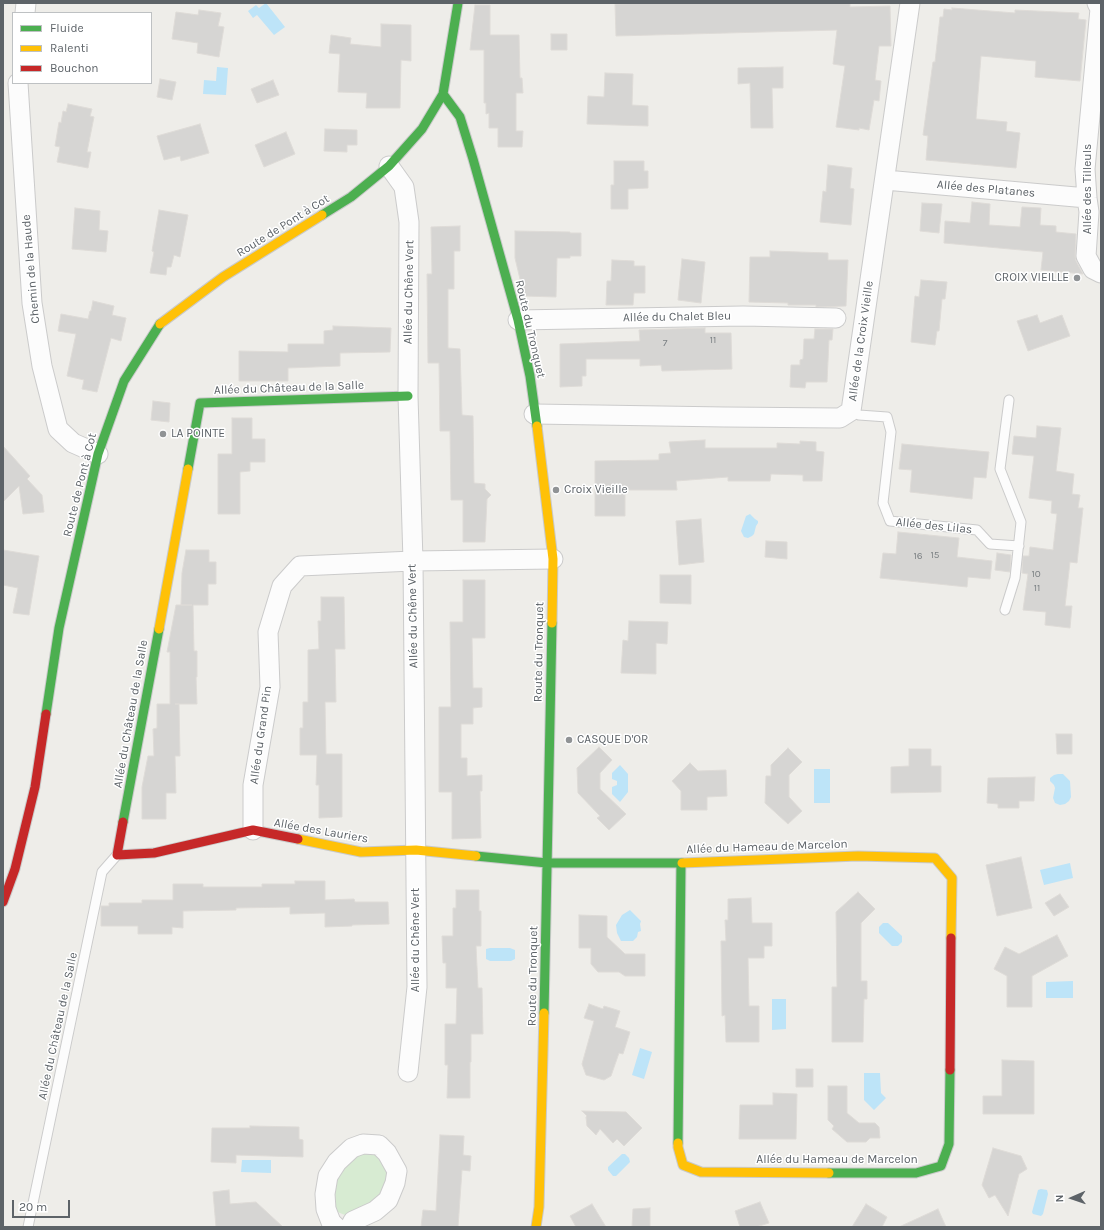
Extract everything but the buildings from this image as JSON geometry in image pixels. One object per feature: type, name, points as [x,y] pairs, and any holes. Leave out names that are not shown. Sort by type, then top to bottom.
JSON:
[{"type":"street","name":"Route de Pont à Cot","points":[[3,902],[15,869],[34,787],[60,628],[98,454],[124,381],[160,324],[223,277],[352,197],[389,166],[422,130],[443,94],[458,3]]},
{"type":"street","name":"Allée de la Croix Vieille","points":[[534,414],[840,418],[851,411],[910,3]]},
{"type":"street","name":"Allée des Tilleuls","points":[[1097,3],[1100,9],[1085,169],[1089,212],[1086,256],[1093,269],[1101,273]]},
{"type":"street","name":"Chemin de la Haude","points":[[18,84],[32,303],[42,366],[58,429],[73,443],[98,454]]},
{"type":"street","name":"Route du Tronquet","points":[[443,94],[460,116],[518,320],[530,376],[553,559],[548,863],[539,1207],[536,1227]]},
{"type":"street","name":"Allée du Chêne Vert","points":[[389,166],[404,187],[410,222],[408,396],[413,561],[417,987],[408,1072]]},
{"type":"street","name":"Allée des Platanes","points":[[885,180],[1087,198]]},
{"type":"street","name":"Allée du Chalet Bleu","points":[[518,320],[743,316],[836,318]]},
{"type":"street","name":"Allée du Château de la Salle","points":[[117,855],[200,403],[408,396]]},
{"type":"street","name":"Allée du Grand Pin","points":[[253,830],[254,785],[270,687],[268,632],[282,586],[300,566],[413,561],[553,559]]},
{"type":"street","name":"Allée des Lauriers","points":[[117,855],[154,853],[253,830],[361,852],[416,850],[548,863]]},
{"type":"street","name":"Allée du Hameau de Marcelon","points":[[548,863],[681,862],[858,856],[935,858],[952,878],[949,1144],[941,1166],[916,1173],[884,1173],[700,1172],[683,1165],[678,1147],[681,862]]},
{"type":"street","points":[[336,1227],[331,1222],[326,1209],[325,1194],[328,1176],[337,1162],[352,1148],[363,1144],[379,1145],[387,1153],[397,1171],[396,1183],[388,1200],[375,1211],[354,1221],[350,1227]]},
{"type":"lane","points":[[1005,610],[1015,578],[1021,522],[1000,469],[1008,400]]},
{"type":"lane","name":"Allée des Lilas","points":[[851,411],[859,414],[887,417],[891,432],[883,503],[890,521],[977,530],[990,544],[1019,546]]},
{"type":"lane","name":"Allée du Château de la Salle","points":[[28,1227],[102,872],[117,855]]},
{"type":"green space","points":[[367,1152],[377,1154],[383,1159],[389,1176],[379,1198],[354,1213],[345,1215],[336,1211],[332,1204],[337,1177],[355,1155]]},
{"type":"water","points":[[266,3],[285,27],[274,35],[257,15],[253,18],[248,11],[256,5],[259,8]]},
{"type":"water","points":[[217,67],[228,68],[226,95],[203,94],[204,80],[216,81]]},
{"type":"water","points":[[750,514],[758,521],[758,523],[754,534],[748,538],[744,537],[741,531],[746,516]]},
{"type":"water","points":[[620,765],[628,774],[628,792],[620,802],[612,794],[612,787],[617,785],[617,781],[612,779],[612,773]]},
{"type":"water","points":[[814,769],[830,769],[830,803],[814,803]]},
{"type":"water","points":[[1058,774],[1063,774],[1070,781],[1071,797],[1065,804],[1060,805],[1055,803],[1053,798],[1055,788],[1050,781],[1050,778]]},
{"type":"water","points":[[1070,863],[1073,878],[1044,885],[1040,870]]},
{"type":"water","points":[[630,910],[641,921],[641,931],[638,932],[637,937],[633,941],[621,941],[617,933],[616,925],[622,915]]},
{"type":"water","points":[[883,923],[888,923],[902,936],[902,942],[898,946],[892,946],[879,933],[879,927]]},
{"type":"water","points":[[510,948],[515,950],[515,959],[511,961],[490,961],[486,959],[486,949]]},
{"type":"water","points":[[1073,981],[1073,998],[1046,998],[1046,982]]},
{"type":"water","points":[[772,999],[786,999],[786,1029],[772,1030]]},
{"type":"water","points":[[640,1048],[652,1052],[644,1079],[632,1075]]},
{"type":"water","points":[[864,1073],[880,1073],[881,1093],[886,1098],[874,1110],[864,1100]]},
{"type":"water","points":[[622,1154],[625,1154],[629,1158],[630,1162],[616,1176],[613,1176],[608,1170],[608,1167]]},
{"type":"water","points":[[242,1160],[271,1160],[271,1173],[241,1172]]},
{"type":"water","points":[[1038,1190],[1047,1190],[1048,1194],[1043,1214],[1041,1216],[1033,1214],[1032,1212]]},
{"type":"traffic: fast","points":[[322,215],[351,197],[389,166],[422,129],[443,94],[458,3]]},
{"type":"traffic: fast","points":[[443,94],[460,117],[473,159],[518,320],[530,376],[537,426]]},
{"type":"traffic: fast","points":[[46,714],[59,628],[98,454],[124,381],[160,324]]},
{"type":"traffic: fast","points":[[188,469],[200,403],[408,396]]},
{"type":"traffic: fast","points":[[544,1013],[552,623]]},
{"type":"traffic: fast","points":[[123,822],[159,629]]},
{"type":"traffic: fast","points":[[476,856],[547,863],[682,863]]},
{"type":"traffic: fast","points":[[678,1143],[681,863]]},
{"type":"traffic: fast","points":[[829,1173],[916,1173],[941,1166],[949,1144],[950,1070]]},
{"type":"traffic: slow","points":[[160,324],[223,277],[322,215]]},
{"type":"traffic: slow","points":[[537,426],[553,559],[552,623]]},
{"type":"traffic: slow","points":[[159,629],[188,469]]},
{"type":"traffic: slow","points":[[298,839],[361,852],[416,850],[476,856]]},
{"type":"traffic: slow","points":[[682,863],[858,856],[935,858],[952,878],[951,938]]},
{"type":"traffic: slow","points":[[536,1227],[539,1207],[544,1013]]},
{"type":"traffic: slow","points":[[678,1143],[683,1165],[701,1172],[829,1173]]},
{"type":"traffic: jam","points":[[3,902],[15,869],[35,787],[46,714]]},
{"type":"traffic: jam","points":[[123,822],[117,855],[154,853],[253,830],[298,839]]},
{"type":"traffic: jam","points":[[950,1070],[951,938]]},
{"type":"place","name":"CROIX VIEILLE","points":[[1077,278]]},
{"type":"place","name":"LA POINTE","points":[[163,434]]},
{"type":"place","name":"Croix Vieille","points":[[556,490]]},
{"type":"place","name":"CASQUE D'OR","points":[[569,740]]}]
